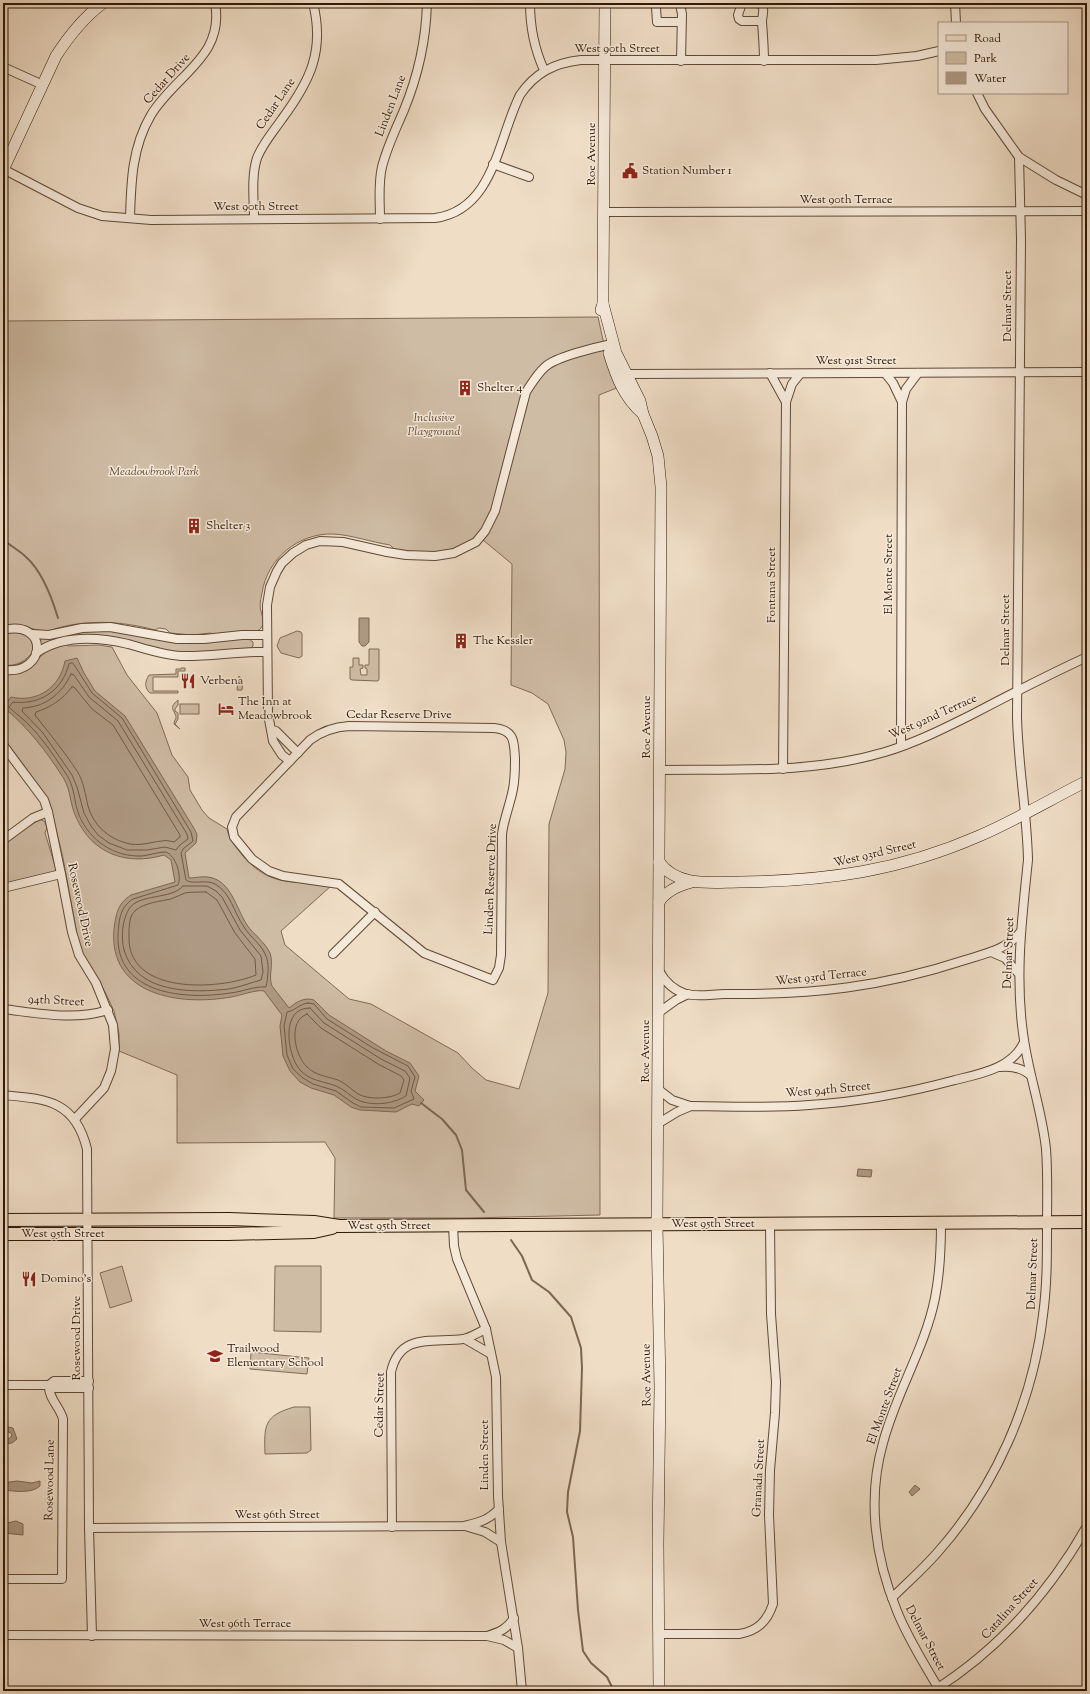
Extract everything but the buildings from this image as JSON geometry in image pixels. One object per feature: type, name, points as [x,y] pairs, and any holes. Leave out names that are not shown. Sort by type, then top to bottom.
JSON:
[{"type":"main road","points":[[3,170],[56,56],[80,24],[103,3]]},
{"type":"main road","name":"Roe Avenue","points":[[605,3],[603,304],[609,344],[620,383],[633,406],[643,414]]},
{"type":"main road","name":"Roe Avenue","points":[[609,344],[640,401],[658,456],[661,488],[658,971],[658,1224],[660,1387],[658,1543],[659,1691]]},
{"type":"main road","name":"West 93rd Street","points":[[659,862],[669,872],[692,882],[797,881],[858,874],[895,865],[980,836],[1087,781]]},
{"type":"main road","points":[[659,902],[662,897],[669,892],[692,882]]},
{"type":"main road","name":"West 95th Street","points":[[3,1220],[229,1219],[314,1222],[339,1226],[1087,1222]]},
{"type":"main road","name":"West 95th Street","points":[[3,1234],[228,1234],[314,1232],[339,1226]]},
{"type":"street","name":"Cedar Drive","points":[[130,218],[132,168],[142,133],[151,115],[160,102],[197,64],[208,49],[216,30],[217,19],[215,3]]},
{"type":"street","name":"Cedar Lane","points":[[254,219],[254,173],[257,160],[265,143],[306,84],[315,58],[317,32],[313,3]]},
{"type":"street","name":"Linden Lane","points":[[380,219],[382,168],[386,152],[412,88],[419,64],[425,32],[427,3]]},
{"type":"street","points":[[530,3],[532,33],[535,48],[544,70]]},
{"type":"street","points":[[658,3],[656,8],[657,22],[680,22]]},
{"type":"street","points":[[678,3],[681,10],[680,61]]},
{"type":"street","points":[[742,3],[738,16],[739,19],[742,21],[762,21]]},
{"type":"street","points":[[756,3],[763,5],[762,21],[764,36],[764,61]]},
{"type":"street","points":[[954,3],[956,22]]},
{"type":"street","name":"West 90th Street","points":[[3,170],[90,213],[102,216],[130,218],[254,219],[435,218],[457,212],[476,198],[486,182],[520,95],[528,83],[544,70],[568,61],[764,61],[888,59],[938,51]]},
{"type":"street","points":[[3,66],[43,85]]},
{"type":"street","points":[[978,94],[998,128],[1019,157],[1056,180],[1087,195]]},
{"type":"street","name":"Delmar Street","points":[[937,1690],[892,1598],[938,1552],[979,1497],[997,1466],[1024,1401],[1037,1356],[1046,1290],[1047,1173],[1045,1138],[1024,1042],[1018,973],[1028,860],[1018,743],[1020,373],[1019,157]]},
{"type":"street","points":[[493,164],[529,177]]},
{"type":"street","name":"West 90th Terrace","points":[[604,212],[1087,211]]},
{"type":"street","points":[[290,761],[276,747],[273,741],[268,714],[267,652],[268,596],[274,578],[287,558],[306,545],[320,541],[334,541],[387,552],[435,556],[454,553],[476,542],[485,531],[495,511],[526,392],[546,366],[588,350],[609,344]]},
{"type":"street","name":"West 91st Street","points":[[626,374],[1087,372]]},
{"type":"street","name":"Fontana Street","points":[[770,373],[786,402]]},
{"type":"street","name":"El Monte Street","points":[[885,373],[893,383],[902,402]]},
{"type":"street","name":"El Monte Street","points":[[900,746],[902,402],[906,389],[918,373]]},
{"type":"street","name":"Fontana Street","points":[[783,769],[786,402],[792,384],[800,374]]},
{"type":"street","points":[[3,630],[16,628],[32,634],[49,635],[82,628],[110,627],[177,639],[267,635]]},
{"type":"street","points":[[32,634],[36,640],[36,653]]},
{"type":"street","points":[[3,670],[23,667],[30,663],[36,653],[52,644],[77,640],[115,642],[179,656],[267,652]]},
{"type":"street","name":"West 92nd Terrace","points":[[660,770],[783,769],[830,765],[857,759],[900,746],[932,734],[1087,657]]},
{"type":"street","name":"Cedar Reserve Drive","points":[[493,980],[424,953],[339,884],[283,876],[269,871],[252,859],[234,837],[232,827],[236,817],[298,753],[316,736],[324,731],[341,727],[494,728],[508,732]]},
{"type":"street","points":[[272,730],[276,731],[298,753]]},
{"type":"street","name":"Linden Reserve Drive","points":[[493,980],[499,968],[501,955],[502,834],[515,782],[514,744],[512,736],[508,732]]},
{"type":"street","name":"Rosewood Drive","points":[[3,745],[44,800],[62,874],[72,932],[79,955],[96,983],[113,1025],[115,1049],[111,1071],[104,1088],[75,1120],[84,1138],[87,1149],[89,1528],[92,1636]]},
{"type":"street","points":[[3,840],[33,818],[48,812]]},
{"type":"street","points":[[3,888],[62,874]]},
{"type":"street","points":[[333,954],[375,912]]},
{"type":"street","name":"West 93rd Terrace","points":[[658,971],[669,985],[688,994],[801,993],[844,989],[924,973],[991,952],[1013,941],[1021,930]]},
{"type":"street","points":[[991,952],[1005,958],[1018,973]]},
{"type":"street","points":[[658,1013],[676,1000],[688,994]]},
{"type":"street","name":"94th Street","points":[[3,1009],[74,1016],[94,1015],[108,1010]]},
{"type":"street","name":"West 94th Street","points":[[999,1067],[1016,1055],[1024,1042]]},
{"type":"street","name":"West 94th Street","points":[[659,1123],[677,1112],[691,1106],[770,1106],[846,1102],[926,1088],[999,1067],[1010,1066],[1018,1068],[1031,1076]]},
{"type":"street","points":[[659,1090],[672,1100],[691,1106]]},
{"type":"street","points":[[3,1095],[47,1100],[64,1108],[75,1120]]},
{"type":"street","name":"El Monte Street","points":[[892,1598],[881,1565],[877,1545],[875,1497],[877,1470],[882,1444],[923,1338],[935,1299],[940,1268],[941,1223]]},
{"type":"street","name":"Granada Street","points":[[659,1634],[739,1634],[750,1632],[765,1622],[770,1614],[773,1604],[769,1515],[770,1470],[776,1382],[771,1314],[770,1224]]},
{"type":"street","name":"Linden Street","points":[[453,1225],[454,1246],[457,1259],[486,1328],[497,1385],[501,1542],[514,1618],[522,1691]]},
{"type":"street","name":"Cedar Street","points":[[392,1527],[391,1372],[393,1364],[400,1352],[411,1344],[420,1341],[465,1339],[486,1328]]},
{"type":"street","points":[[465,1339],[491,1354]]},
{"type":"street","points":[[3,1385],[49,1385],[54,1381],[89,1385]]},
{"type":"street","name":"Rosewood Lane","points":[[3,1579],[62,1579],[63,1419],[50,1395],[49,1385]]},
{"type":"street","name":"West 96th Street","points":[[89,1528],[464,1526],[484,1521],[491,1517],[499,1509]]},
{"type":"street","name":"West 96th Street","points":[[464,1526],[485,1532],[501,1542]]},
{"type":"street","name":"Catalina Street","points":[[937,1690],[994,1646],[1013,1627],[1052,1580],[1087,1526]]},
{"type":"street","name":"West 96th Terrace","points":[[486,1636],[508,1627],[514,1618]]},
{"type":"street","name":"West 96th Terrace","points":[[3,1635],[486,1636],[504,1640],[518,1648]]},
{"type":"green space","name":"Meadowbrook Park","points":[[598,317],[607,358],[619,387],[599,395],[600,1215],[468,1218],[334,1218],[335,1158],[325,1142],[177,1143],[177,1075],[119,1051],[119,1034],[114,1011],[105,992],[85,959],[79,945],[63,858],[50,804],[44,793],[3,737],[3,673],[31,665],[47,651],[65,644],[68,646],[99,645],[112,647],[127,675],[157,713],[172,755],[188,777],[190,790],[202,810],[209,818],[227,829],[231,840],[243,856],[264,874],[274,878],[284,881],[331,886],[281,931],[285,945],[349,999],[371,1004],[458,1053],[486,1080],[519,1089],[548,993],[549,824],[565,769],[566,752],[564,740],[548,704],[532,693],[511,685],[512,564],[477,535],[468,542],[448,550],[438,552],[416,552],[394,549],[390,545],[347,536],[333,534],[320,535],[296,543],[277,559],[270,569],[265,581],[260,602],[263,624],[257,631],[214,636],[211,633],[192,635],[170,633],[166,629],[159,628],[155,630],[104,622],[67,626],[54,629],[52,631],[10,625],[3,626],[3,321]]},
{"type":"green space","points":[[114,630],[249,639],[253,642],[253,646],[250,649],[180,653],[137,644],[55,640],[41,645],[39,639],[81,631]]},
{"type":"green space","points":[[297,631],[301,632],[302,634],[302,656],[299,658],[281,653],[277,646],[280,638]]},
{"type":"green space","points":[[15,632],[27,635],[32,640],[34,650],[25,660],[17,664],[3,665],[3,650],[8,648],[6,643],[3,645],[3,634]]},
{"type":"green space","points":[[369,649],[379,649],[378,681],[350,679],[350,667],[353,667],[353,658],[359,658],[359,665],[363,665],[363,668],[360,669],[361,675],[367,675],[365,665],[369,665]]},
{"type":"green space","points":[[185,668],[185,671],[178,671],[178,677],[153,677],[153,691],[178,691],[178,693],[150,693],[148,691],[146,684],[149,675],[176,674],[176,669]]},
{"type":"green space","points":[[239,676],[243,681],[242,690],[237,690]]},
{"type":"green space","points":[[178,700],[178,705],[175,711],[178,713],[178,719],[175,724],[180,729],[174,724],[176,715],[173,705]]},
{"type":"green space","points":[[180,704],[199,704],[199,714],[180,714]]},
{"type":"green space","points":[[40,819],[45,822],[47,828],[45,833],[56,869],[54,872],[3,884],[3,844]]},
{"type":"green space","points":[[122,1266],[132,1301],[110,1308],[100,1273]]},
{"type":"green space","points":[[275,1266],[321,1266],[321,1332],[274,1331]]},
{"type":"green space","points":[[251,1352],[309,1358],[307,1374],[250,1369]]},
{"type":"green space","points":[[294,1407],[310,1407],[311,1450],[307,1453],[265,1454],[266,1429],[271,1418],[284,1410]]},
{"type":"water","points":[[359,618],[369,618],[369,642],[365,646],[362,646],[359,642]]},
{"type":"water","points":[[77,658],[95,691],[125,716],[195,830],[197,835],[196,843],[185,853],[189,878],[208,877],[216,879],[228,889],[247,925],[265,945],[270,953],[272,986],[289,1008],[303,1000],[314,1000],[329,1015],[386,1051],[410,1063],[419,1076],[415,1091],[424,1100],[419,1106],[412,1104],[396,1112],[360,1110],[351,1107],[334,1095],[311,1088],[300,1082],[290,1071],[283,1056],[280,1026],[282,1015],[264,991],[211,999],[191,1000],[170,997],[152,992],[135,982],[123,969],[115,952],[114,929],[118,910],[126,898],[131,895],[175,882],[171,860],[164,855],[137,859],[124,858],[101,848],[91,840],[83,830],[76,817],[66,784],[58,769],[29,731],[3,707],[11,697],[30,698],[46,691],[53,686],[58,679],[65,661]]},
{"type":"water","points":[[858,1169],[872,1170],[871,1177],[857,1176]]},
{"type":"water","points":[[3,1426],[13,1428],[17,1439],[12,1443],[3,1444],[3,1439],[7,1440],[12,1434],[7,1431],[3,1431]]},
{"type":"water","points":[[17,1481],[32,1483],[40,1481],[40,1486],[37,1489],[27,1491],[3,1490],[3,1483]]},
{"type":"water","points":[[915,1485],[920,1489],[912,1496],[909,1492]]},
{"type":"water","points":[[16,1521],[23,1524],[23,1535],[3,1533],[3,1524]]},
{"type":"waterway","points":[[3,539],[32,563],[42,577],[58,618]]},
{"type":"waterway","points":[[421,1103],[442,1119],[456,1135],[462,1150],[466,1190],[484,1212]]},
{"type":"waterway","points":[[511,1240],[522,1256],[532,1280],[549,1292],[571,1317],[581,1348],[582,1368],[580,1431],[568,1492],[567,1512],[573,1537],[578,1610],[583,1651],[591,1663],[607,1677],[614,1691]]},
{"type":"place","name":"Station Number 1","points":[[630,171]]},
{"type":"place","name":"Shelter 4","points":[[465,388]]},
{"type":"place","name":"Shelter 3","points":[[194,526]]},
{"type":"place","name":"The Kessler","points":[[461,641]]},
{"type":"place","name":"Verbena","points":[[188,681]]},
{"type":"place","name":"The Inn at Meadowbrook","points":[[226,709]]},
{"type":"place","name":"Domino's","points":[[29,1279]]},
{"type":"place","name":"Trailwood Elementary School","points":[[215,1356]]},
{"type":"park label","name":"Inclusive Playground","points":[[434,425]]}]
